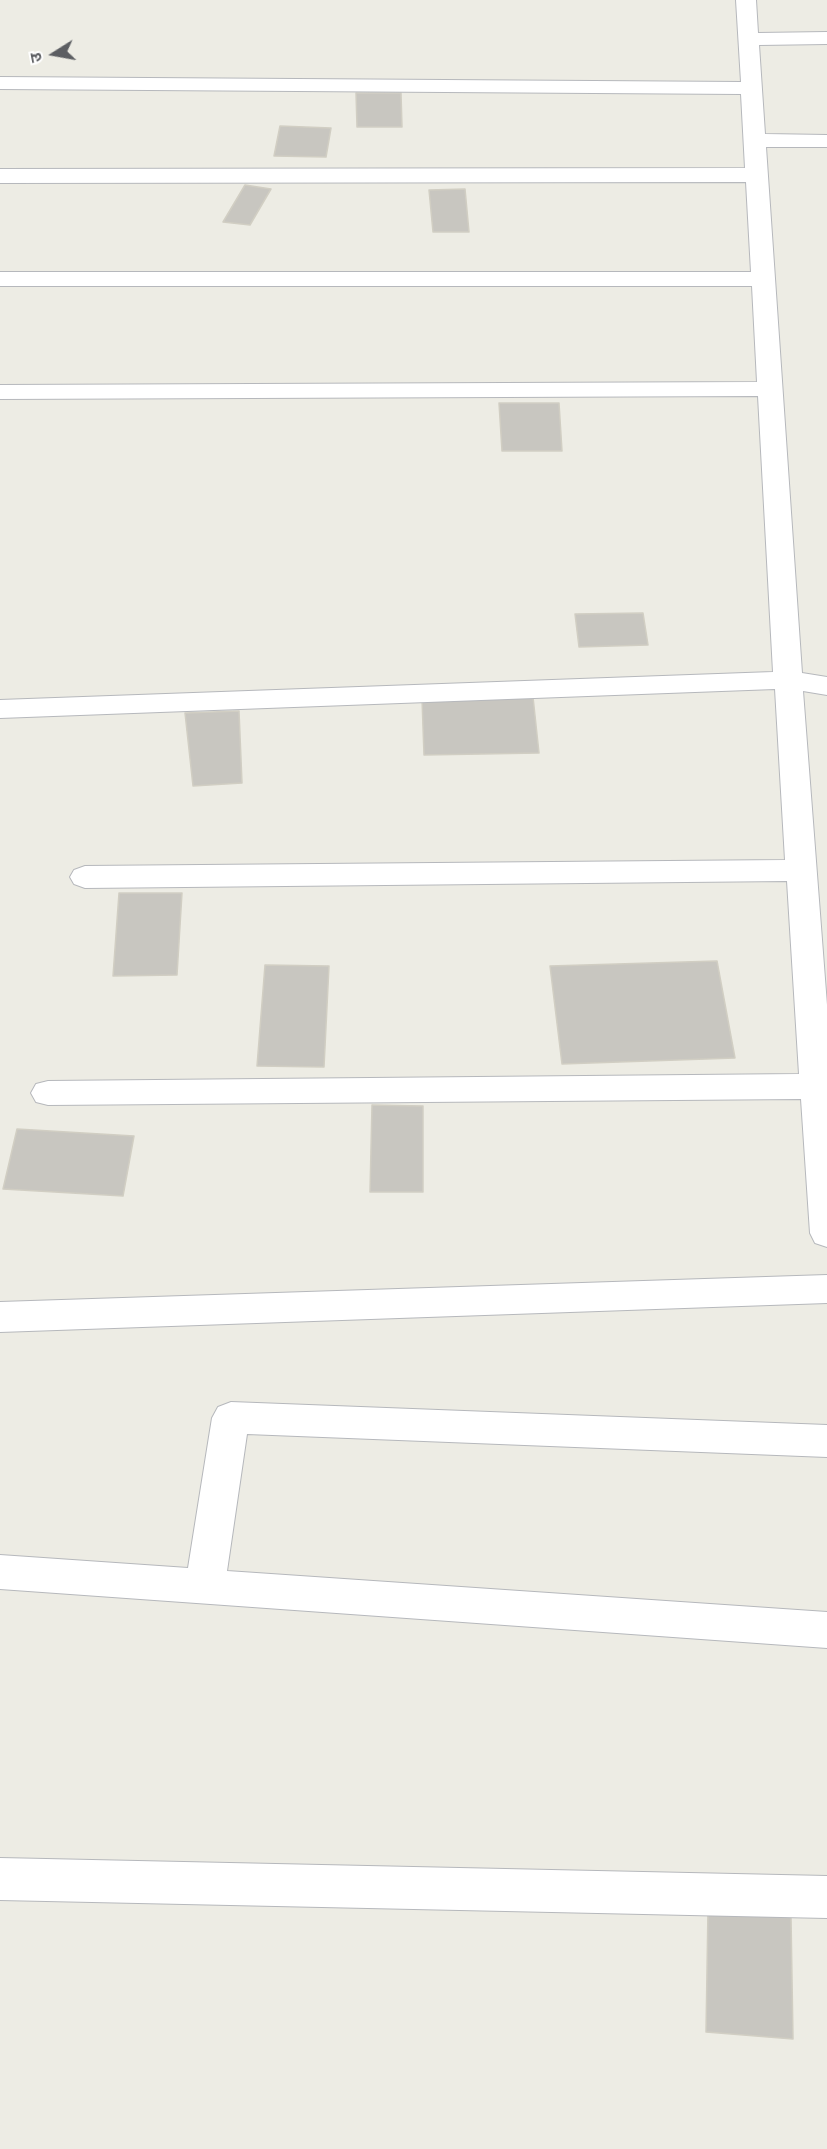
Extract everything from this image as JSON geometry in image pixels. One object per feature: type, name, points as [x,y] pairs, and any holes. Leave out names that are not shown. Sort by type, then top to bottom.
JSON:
[{"type":"street","points":[[746,0],[788,680],[827,1233]]},
{"type":"street","points":[[748,39],[827,39]]},
{"type":"street","points":[[0,83],[752,88]]},
{"type":"street","points":[[755,140],[827,141]]},
{"type":"street","points":[[0,176],[757,175]]},
{"type":"street","points":[[0,279],[764,279]]},
{"type":"street","points":[[0,392],[771,389]]},
{"type":"street","points":[[0,709],[788,680],[827,686]]},
{"type":"street","points":[[85,877],[803,870]]},
{"type":"street","points":[[48,1093],[817,1086]]},
{"type":"street","points":[[0,1317],[827,1289]]},
{"type":"street","points":[[205,1587],[231,1418],[827,1441]]},
{"type":"street","points":[[0,1572],[827,1630]]},
{"type":"street","points":[[0,1879],[827,1898]]},
{"type":"building","points":[[356,93],[401,93],[402,127],[357,127]]},
{"type":"building","points":[[280,126],[331,128],[326,157],[274,156]]},
{"type":"building","points":[[245,185],[271,189],[250,225],[223,222]]},
{"type":"building","points":[[465,189],[469,232],[433,232],[429,190]]},
{"type":"building","points":[[499,403],[559,403],[562,451],[502,451]]},
{"type":"building","points":[[643,613],[648,645],[579,647],[575,614]]},
{"type":"building","points":[[533,697],[539,753],[424,755],[422,699]]},
{"type":"building","points":[[239,711],[242,783],[193,786],[185,713]]},
{"type":"building","points":[[119,893],[182,893],[177,975],[113,976]]},
{"type":"building","points":[[717,961],[735,1058],[562,1064],[550,966]]},
{"type":"building","points":[[265,965],[329,966],[324,1067],[257,1066]]},
{"type":"building","points":[[372,1105],[423,1106],[423,1192],[370,1192]]},
{"type":"building","points":[[17,1129],[134,1136],[123,1196],[3,1189]]},
{"type":"building","points":[[708,1909],[791,1917],[793,2039],[706,2032]]}]
